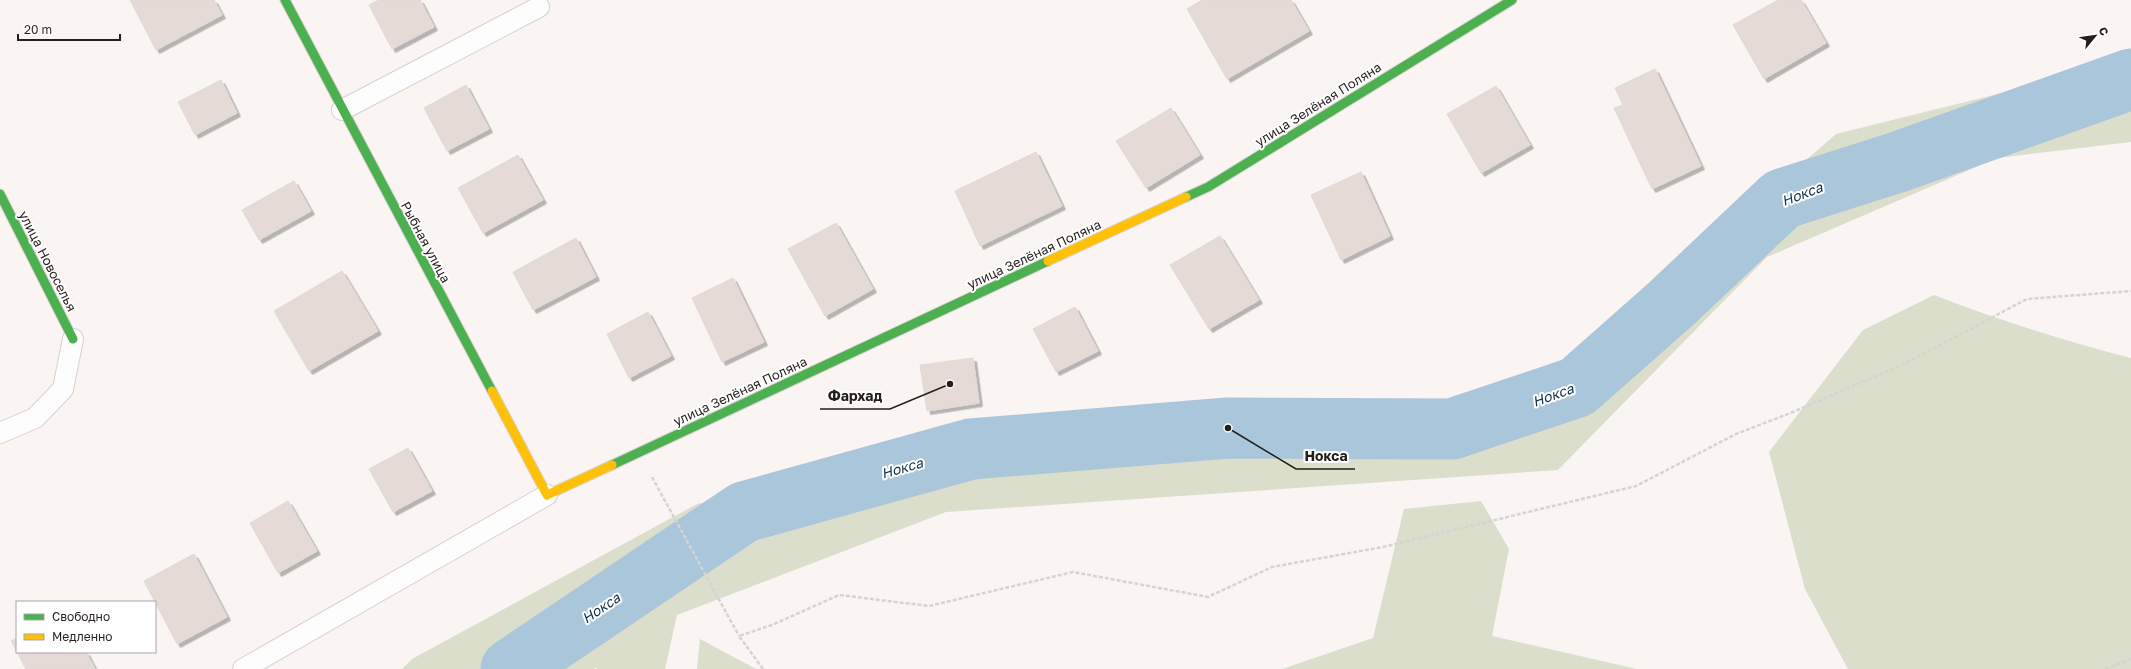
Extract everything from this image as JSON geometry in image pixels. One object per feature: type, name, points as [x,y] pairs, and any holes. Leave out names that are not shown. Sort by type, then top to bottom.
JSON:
[{"type":"street","name":"Рыбная улица","points":[[285,0],[546,495]]},
{"type":"street","name":"улица Зелёная Поляна","points":[[546,495],[1208,187],[1512,0]]},
{"type":"street","name":"улица Новоселья","points":[[0,194],[73,339]]},
{"type":"lane","points":[[342,110],[539,7]]},
{"type":"lane","points":[[0,433],[34,418],[63,389],[73,339]]},
{"type":"lane","points":[[243,669],[546,495]]},
{"type":"path","points":[[739,635],[772,625],[839,595],[929,606],[1073,572],[1208,597],[1272,567],[1383,547],[1636,486],[1736,434],[1904,364],[2026,299],[2131,291]]},
{"type":"path","points":[[639,452],[739,635],[763,669]]},
{"type":"path","points":[[2104,669],[2131,659]]},
{"type":"green space","points":[[2131,61],[2131,142],[1997,158],[1767,257],[1558,470],[946,512],[677,615],[665,669],[598,669],[595,667],[594,669],[402,669],[412,659],[697,504],[968,439],[1240,414],[1440,412],[1564,370],[1836,134]]},
{"type":"green space","points":[[1934,295],[2032,330],[2131,358],[2131,669],[1848,669],[1805,589],[1769,452],[1863,330]]},
{"type":"green space","points":[[1481,501],[1509,549],[1492,636],[1637,669],[1282,669],[1373,638],[1404,509]]},
{"type":"green space","points":[[700,639],[756,669],[697,669]]},
{"type":"building","points":[[130,0],[214,0],[222,15],[156,50]]},
{"type":"building","points":[[379,0],[420,0],[434,27],[392,49],[369,5]]},
{"type":"building","points":[[1202,0],[1291,0],[1309,31],[1227,79],[1187,9]]},
{"type":"building","points":[[1778,0],[1801,0],[1826,43],[1764,79],[1733,25]]},
{"type":"building","points":[[1655,69],[1701,166],[1652,189],[1614,108],[1623,105],[1615,88]]},
{"type":"building","points":[[221,80],[237,113],[195,135],[178,102]]},
{"type":"building","points":[[466,85],[489,129],[447,151],[424,108]]},
{"type":"building","points":[[1496,86],[1530,145],[1481,173],[1447,114]]},
{"type":"building","points":[[1171,108],[1200,155],[1146,188],[1116,141]]},
{"type":"building","points":[[1036,152],[1062,206],[980,246],[955,191]]},
{"type":"building","points":[[518,155],[543,200],[483,233],[458,188]]},
{"type":"building","points":[[1361,172],[1390,236],[1341,260],[1311,195]]},
{"type":"building","points":[[294,181],[311,211],[259,240],[242,210]]},
{"type":"building","points":[[836,223],[873,289],[825,316],[788,249]]},
{"type":"building","points":[[1220,236],[1259,300],[1209,329],[1170,265]]},
{"type":"building","points":[[576,238],[596,277],[533,310],[513,272]]},
{"type":"building","points":[[342,271],[378,331],[309,371],[274,311]]},
{"type":"building","points":[[733,278],[764,342],[722,362],[692,298]]},
{"type":"building","points":[[1075,307],[1098,351],[1056,372],[1033,329]]},
{"type":"building","points":[[648,312],[671,356],[629,378],[607,334]]},
{"type":"building","points":[[973,358],[979,403],[927,411],[920,365]]},
{"type":"building","points":[[408,448],[432,491],[393,512],[369,469]]},
{"type":"building","points":[[288,501],[317,551],[278,573],[250,523]]},
{"type":"building","points":[[194,554],[227,617],[177,644],[156,604],[156,601],[154,601],[144,581]]},
{"type":"building","points":[[16,638],[16,650],[11,641]]},
{"type":"building","points":[[18,653],[87,653],[95,669],[26,669]]},
{"type":"waterway","name":"Нокса","points":[[511,669],[744,512],[971,449],[1228,428],[1452,429],[1577,387],[1672,303],[1782,199],[1898,162],[2131,79]]},
{"type":"traffic: fast","points":[[285,0],[492,391]]},
{"type":"traffic: fast","points":[[1186,197],[1208,187],[1512,0]]},
{"type":"traffic: fast","points":[[0,194],[73,339]]},
{"type":"traffic: fast","points":[[612,465],[1048,261]]},
{"type":"traffic: slow","points":[[1048,261],[1186,197]]},
{"type":"traffic: slow","points":[[492,391],[547,495],[612,465]]},
{"type":"place","name":"Фархад","points":[[950,384]]},
{"type":"place","name":"Нокса","points":[[1228,428]]}]
